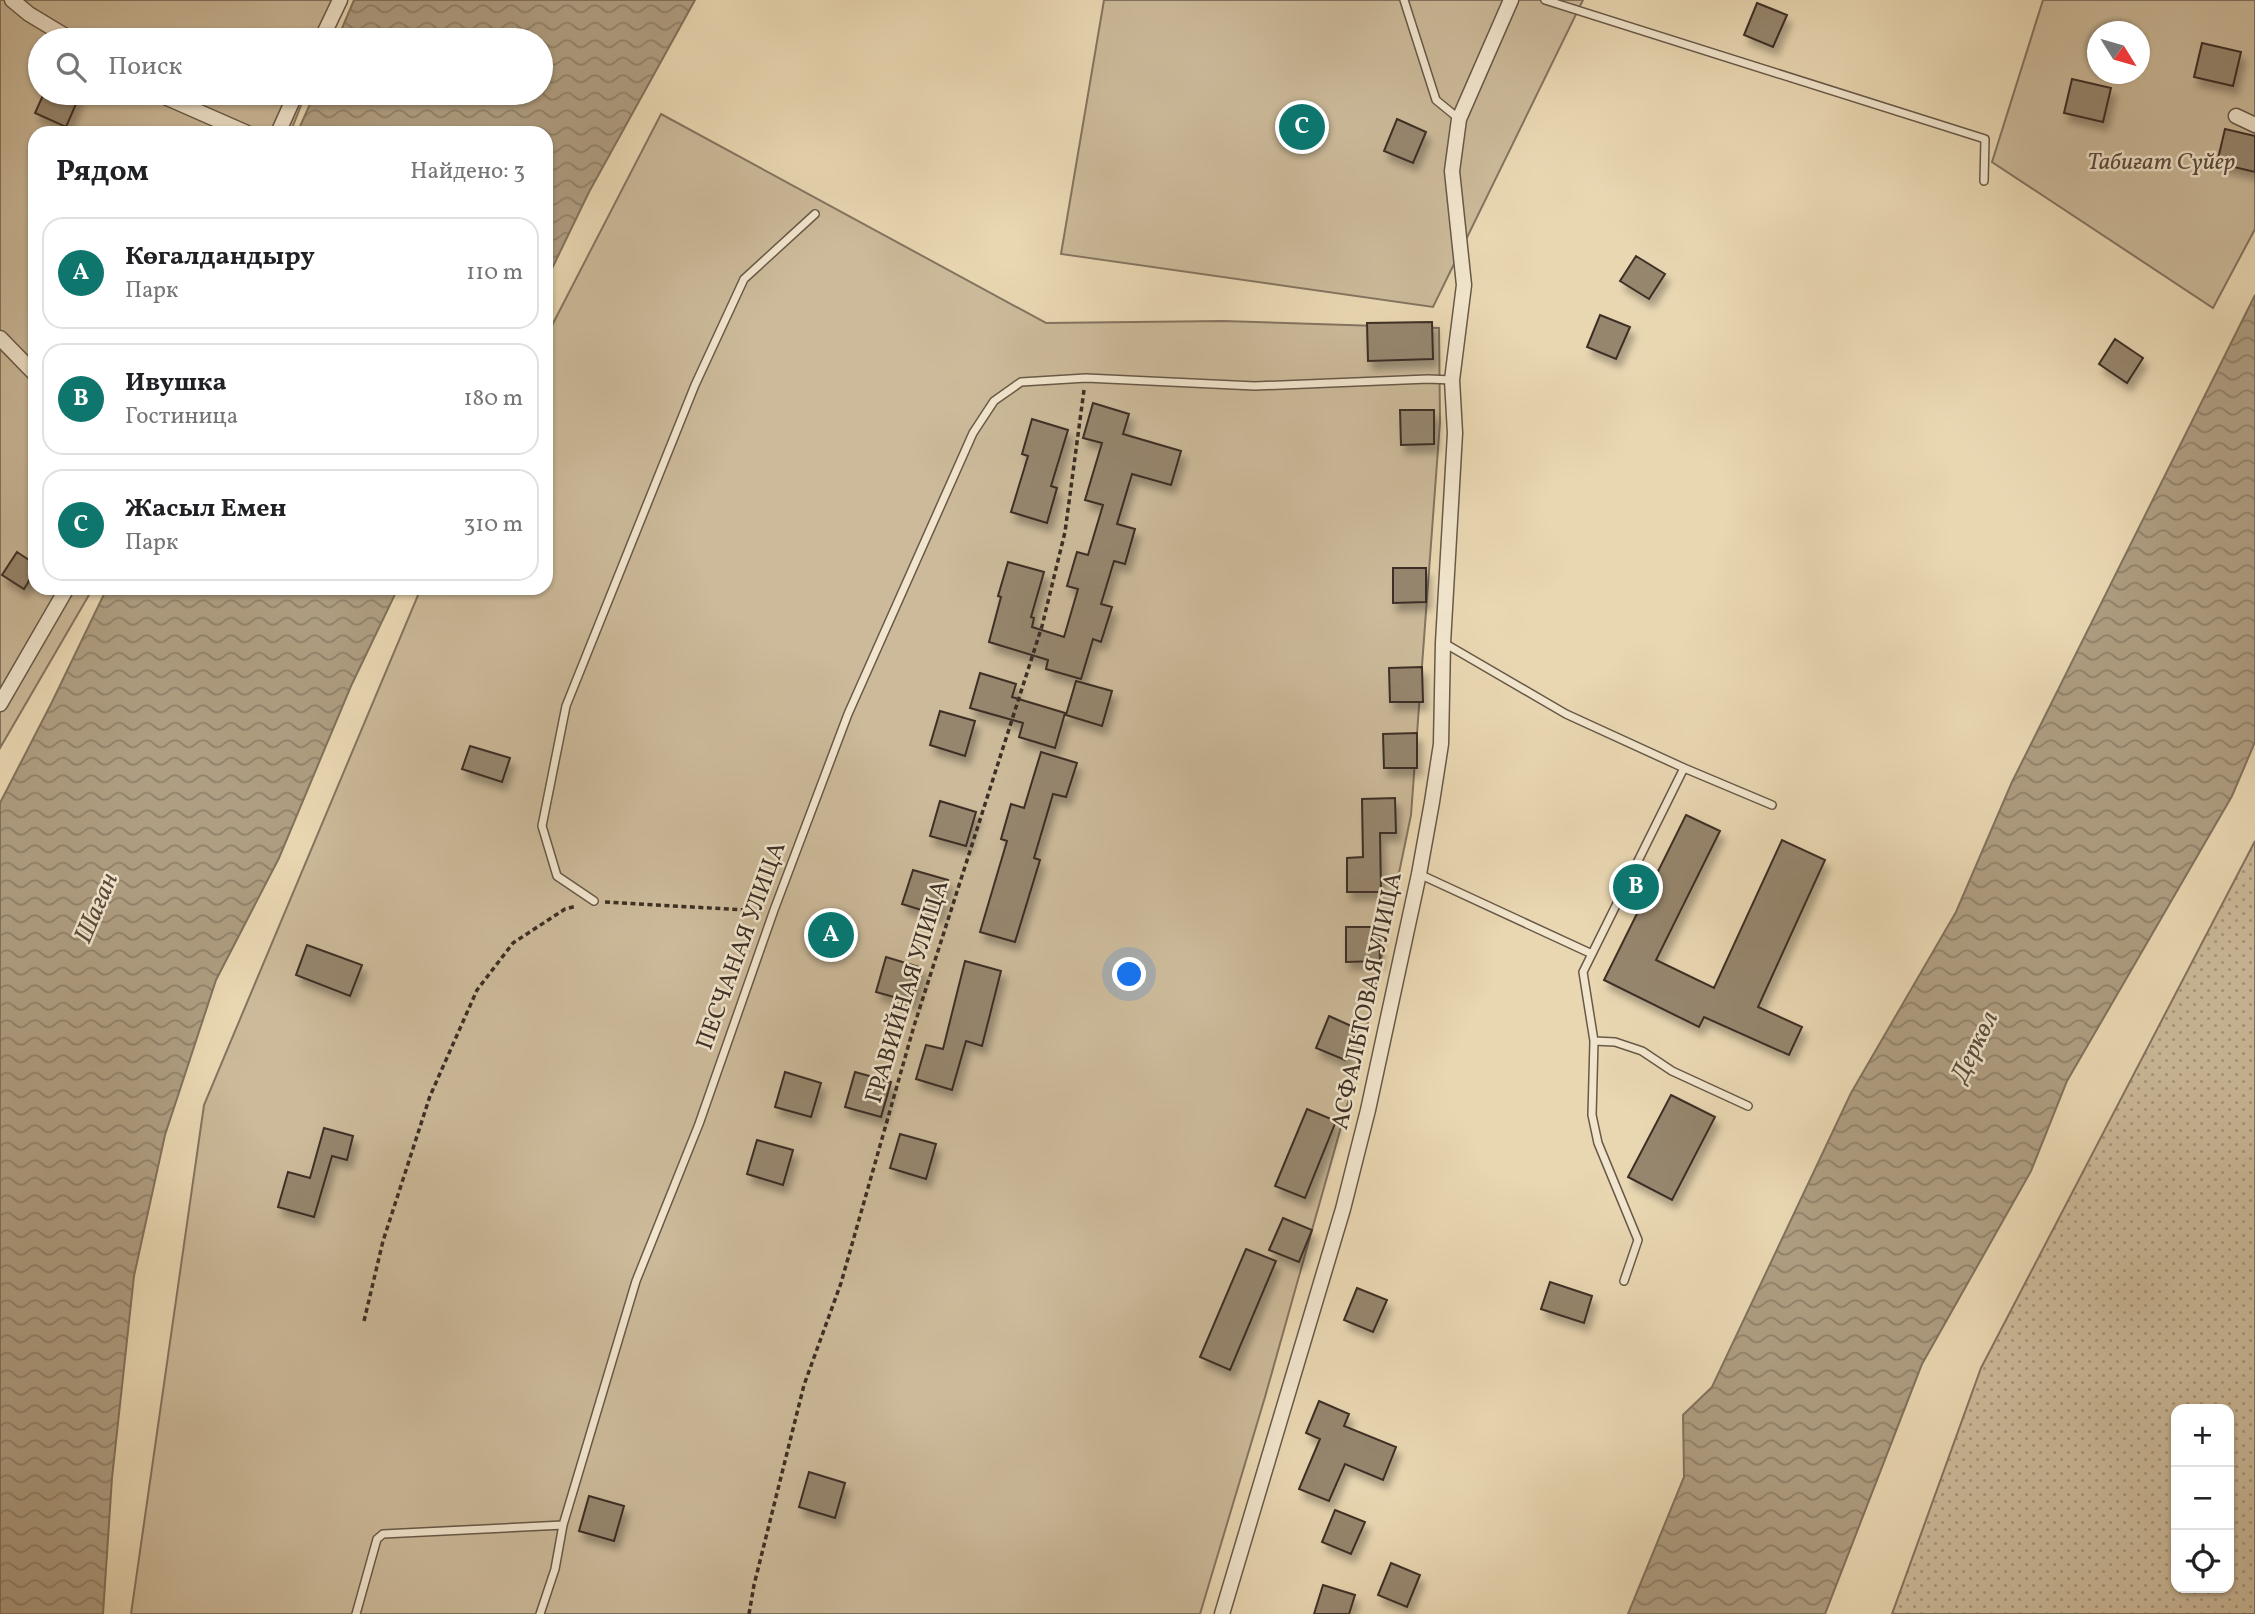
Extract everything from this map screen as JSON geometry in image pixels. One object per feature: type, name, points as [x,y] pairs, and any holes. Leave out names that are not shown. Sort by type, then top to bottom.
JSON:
[{"type":"street","points":[[12,0],[52,28]]},
{"type":"street","points":[[327,28],[340,0]]},
{"type":"street","name":"АСФАЛЬТОВАЯ УЛИЦА","points":[[1222,1614],[1343,1209],[1368,1110],[1419,874],[1441,744],[1443,643],[1455,433],[1452,380],[1464,285],[1452,171],[1459,119],[1511,0]]},
{"type":"street","points":[[183,105],[231,126]]},
{"type":"street","points":[[281,126],[291,105]]},
{"type":"street","points":[[2236,116],[2255,125]]},
{"type":"street","points":[[0,338],[28,367]]},
{"type":"street","points":[[0,704],[63,595]]},
{"type":"lane","points":[[1404,0],[1436,100],[1459,119]]},
{"type":"lane","points":[[1545,0],[1985,139],[1984,181]]},
{"type":"lane","points":[[594,901],[557,876],[542,826],[566,706],[695,385],[744,279],[816,214]]},
{"type":"lane","name":"ПЕСЧАНАЯ УЛИЦА","points":[[540,1614],[555,1569],[562,1525],[636,1281],[699,1124],[774,910],[848,714],[973,433],[994,401],[1021,382],[1086,378],[1255,386],[1452,380]]},
{"type":"lane","points":[[1443,643],[1566,714],[1772,805]]},
{"type":"lane","points":[[1624,1281],[1638,1240],[1598,1143],[1592,1115],[1594,1041],[1583,972],[1684,768]]},
{"type":"lane","points":[[1419,874],[1592,954]]},
{"type":"lane","points":[[1594,1041],[1615,1042],[1642,1051],[1672,1071],[1748,1106]]},
{"type":"lane","points":[[356,1614],[377,1539],[383,1534],[562,1525]]},
{"type":"path","name":"ГРАВИЙНАЯ УЛИЦА","points":[[749,1614],[804,1385],[842,1283],[914,1026],[1042,626],[1065,533],[1086,378]]},
{"type":"path","points":[[364,1321],[383,1241],[430,1096],[477,990],[513,943],[565,909],[594,901],[774,910]]},
{"type":"green space","points":[[0,0],[346,0],[333,28],[28,28],[28,105],[301,105],[293,126],[28,126],[28,595],[89,595],[0,748]]},
{"type":"green space","points":[[1104,0],[1583,0],[1433,307],[1061,254]]},
{"type":"green space","name":"Табиғат Сүйер","points":[[2043,0],[2255,0],[2255,229],[2213,308],[1992,162]]},
{"type":"green space","points":[[661,114],[1046,323],[1223,321],[1439,328],[1440,422],[1411,815],[1361,1056],[1265,1397],[1200,1614],[131,1614],[204,1105],[418,595],[553,595],[553,323]]},
{"type":"green space","points":[[2255,841],[2255,1614],[1892,1614],[1981,1368]]},
{"type":"water","points":[[354,0],[695,0],[589,192],[553,267],[553,126],[300,126],[310,105],[553,105],[553,28],[342,28]]},
{"type":"water","name":"Деркөл","points":[[2255,295],[2255,742],[2232,796],[2067,1081],[2031,1171],[1922,1364],[1825,1614],[1628,1614],[1684,1477],[1683,1415],[1712,1387],[1851,1093],[1956,912],[2012,782]]},
{"type":"water","name":"Шаған","points":[[104,595],[395,595],[351,686],[279,858],[216,980],[165,1135],[134,1276],[112,1478],[103,1614],[0,1614],[0,803]]},
{"type":"building","points":[[1757,3],[1787,15],[1773,47],[1744,35]]},
{"type":"building","points":[[2202,43],[2241,52],[2233,86],[2194,77]]},
{"type":"building","points":[[2072,79],[2111,88],[2103,122],[2064,113]]},
{"type":"building","points":[[39,105],[76,105],[66,126],[35,113]]},
{"type":"building","points":[[1397,119],[1426,132],[1413,163],[1384,151]]},
{"type":"building","points":[[2225,129],[2255,136],[2255,172],[2217,163]]},
{"type":"building","points":[[1636,256],[1665,274],[1649,299],[1620,281]]},
{"type":"building","points":[[1600,315],[1630,327],[1616,359],[1587,347]]},
{"type":"building","points":[[1432,322],[1433,359],[1368,361],[1367,323]]},
{"type":"building","points":[[2115,339],[2143,358],[2127,383],[2099,364]]},
{"type":"building","points":[[1093,403],[1129,414],[1123,434],[1181,451],[1171,485],[1132,474],[1117,524],[1135,529],[1125,564],[1114,561],[1101,604],[1112,607],[1101,642],[1093,639],[1081,679],[1046,669],[1048,660],[989,642],[1008,562],[1044,572],[1031,617],[1034,618],[1032,627],[1064,637],[1078,589],[1067,586],[1077,552],[1088,555],[1103,505],[1085,500],[1102,443],[1083,438]]},
{"type":"building","points":[[1400,410],[1434,410],[1434,444],[1401,445]]},
{"type":"building","points":[[1032,419],[1068,430],[1051,486],[1057,488],[1047,523],[1011,512],[1028,456],[1022,454]]},
{"type":"building","points":[[17,552],[28,559],[28,582],[24,589],[2,575]]},
{"type":"building","points":[[1393,568],[1426,568],[1426,602],[1393,603]]},
{"type":"building","points":[[1422,667],[1423,702],[1390,702],[1389,668]]},
{"type":"building","points":[[980,673],[1016,684],[1012,697],[1065,713],[1055,748],[1019,737],[1023,723],[970,708]]},
{"type":"building","points":[[1076,681],[1112,691],[1102,726],[1066,715]]},
{"type":"building","points":[[940,711],[975,721],[965,756],[930,745]]},
{"type":"building","points":[[1417,733],[1417,768],[1384,768],[1383,734]]},
{"type":"building","points":[[470,746],[510,758],[502,782],[462,769]]},
{"type":"building","points":[[1041,752],[1077,763],[1066,797],[1053,794],[1034,858],[1040,860],[1015,942],[980,932],[1007,841],[1001,839],[1011,804],[1024,808]]},
{"type":"building","points":[[1395,798],[1396,833],[1380,833],[1381,892],[1347,892],[1347,858],[1363,857],[1362,799]]},
{"type":"building","points":[[940,801],[976,812],[966,846],[930,836]]},
{"type":"building","points":[[1686,815],[1720,831],[1656,960],[1714,988],[1782,840],[1825,860],[1758,1007],[1802,1027],[1789,1055],[1704,1017],[1699,1027],[1604,980]]},
{"type":"building","points":[[913,870],[948,880],[938,915],[902,904]]},
{"type":"building","points":[[1346,927],[1379,927],[1380,961],[1346,962]]},
{"type":"building","points":[[307,945],[362,965],[350,996],[296,975]]},
{"type":"building","points":[[886,957],[922,968],[912,1002],[876,992]]},
{"type":"building","points":[[965,961],[1001,971],[982,1046],[966,1041],[952,1090],[916,1079],[926,1045],[943,1049]]},
{"type":"building","points":[[1329,1016],[1358,1029],[1345,1060],[1316,1048]]},
{"type":"building","points":[[785,1072],[821,1083],[811,1117],[775,1107]]},
{"type":"building","points":[[855,1072],[891,1082],[881,1117],[845,1107]]},
{"type":"building","points":[[1671,1095],[1715,1117],[1672,1200],[1628,1177]]},
{"type":"building","points":[[1307,1109],[1336,1121],[1305,1198],[1275,1186]]},
{"type":"building","points":[[324,1128],[353,1136],[347,1160],[332,1156],[314,1217],[278,1207],[288,1172],[310,1178]]},
{"type":"building","points":[[900,1134],[936,1144],[926,1179],[890,1168]]},
{"type":"building","points":[[757,1140],[793,1150],[783,1185],[747,1174]]},
{"type":"building","points":[[1283,1218],[1312,1230],[1299,1262],[1269,1250]]},
{"type":"building","points":[[1246,1249],[1276,1261],[1230,1370],[1200,1357]]},
{"type":"building","points":[[1550,1282],[1592,1296],[1584,1323],[1541,1309]]},
{"type":"building","points":[[1357,1288],[1387,1300],[1373,1332],[1344,1320]]},
{"type":"building","points":[[1319,1401],[1349,1414],[1344,1426],[1396,1447],[1383,1480],[1345,1464],[1329,1501],[1299,1489],[1320,1439],[1306,1433]]},
{"type":"building","points":[[809,1472],[845,1483],[835,1518],[799,1507]]},
{"type":"building","points":[[589,1496],[624,1506],[614,1541],[579,1531]]},
{"type":"building","points":[[1335,1510],[1365,1522],[1351,1554],[1322,1542]]},
{"type":"building","points":[[1391,1563],[1420,1575],[1407,1607],[1378,1595]]},
{"type":"building","points":[[1323,1585],[1355,1595],[1349,1614],[1314,1614]]},
{"type":"place","name":"Жасыл Емен","points":[[1302,127]]},
{"type":"place","name":"Ивушка","points":[[1636,887]]},
{"type":"place","name":"Көгалдандыру","points":[[831,935]]}]
